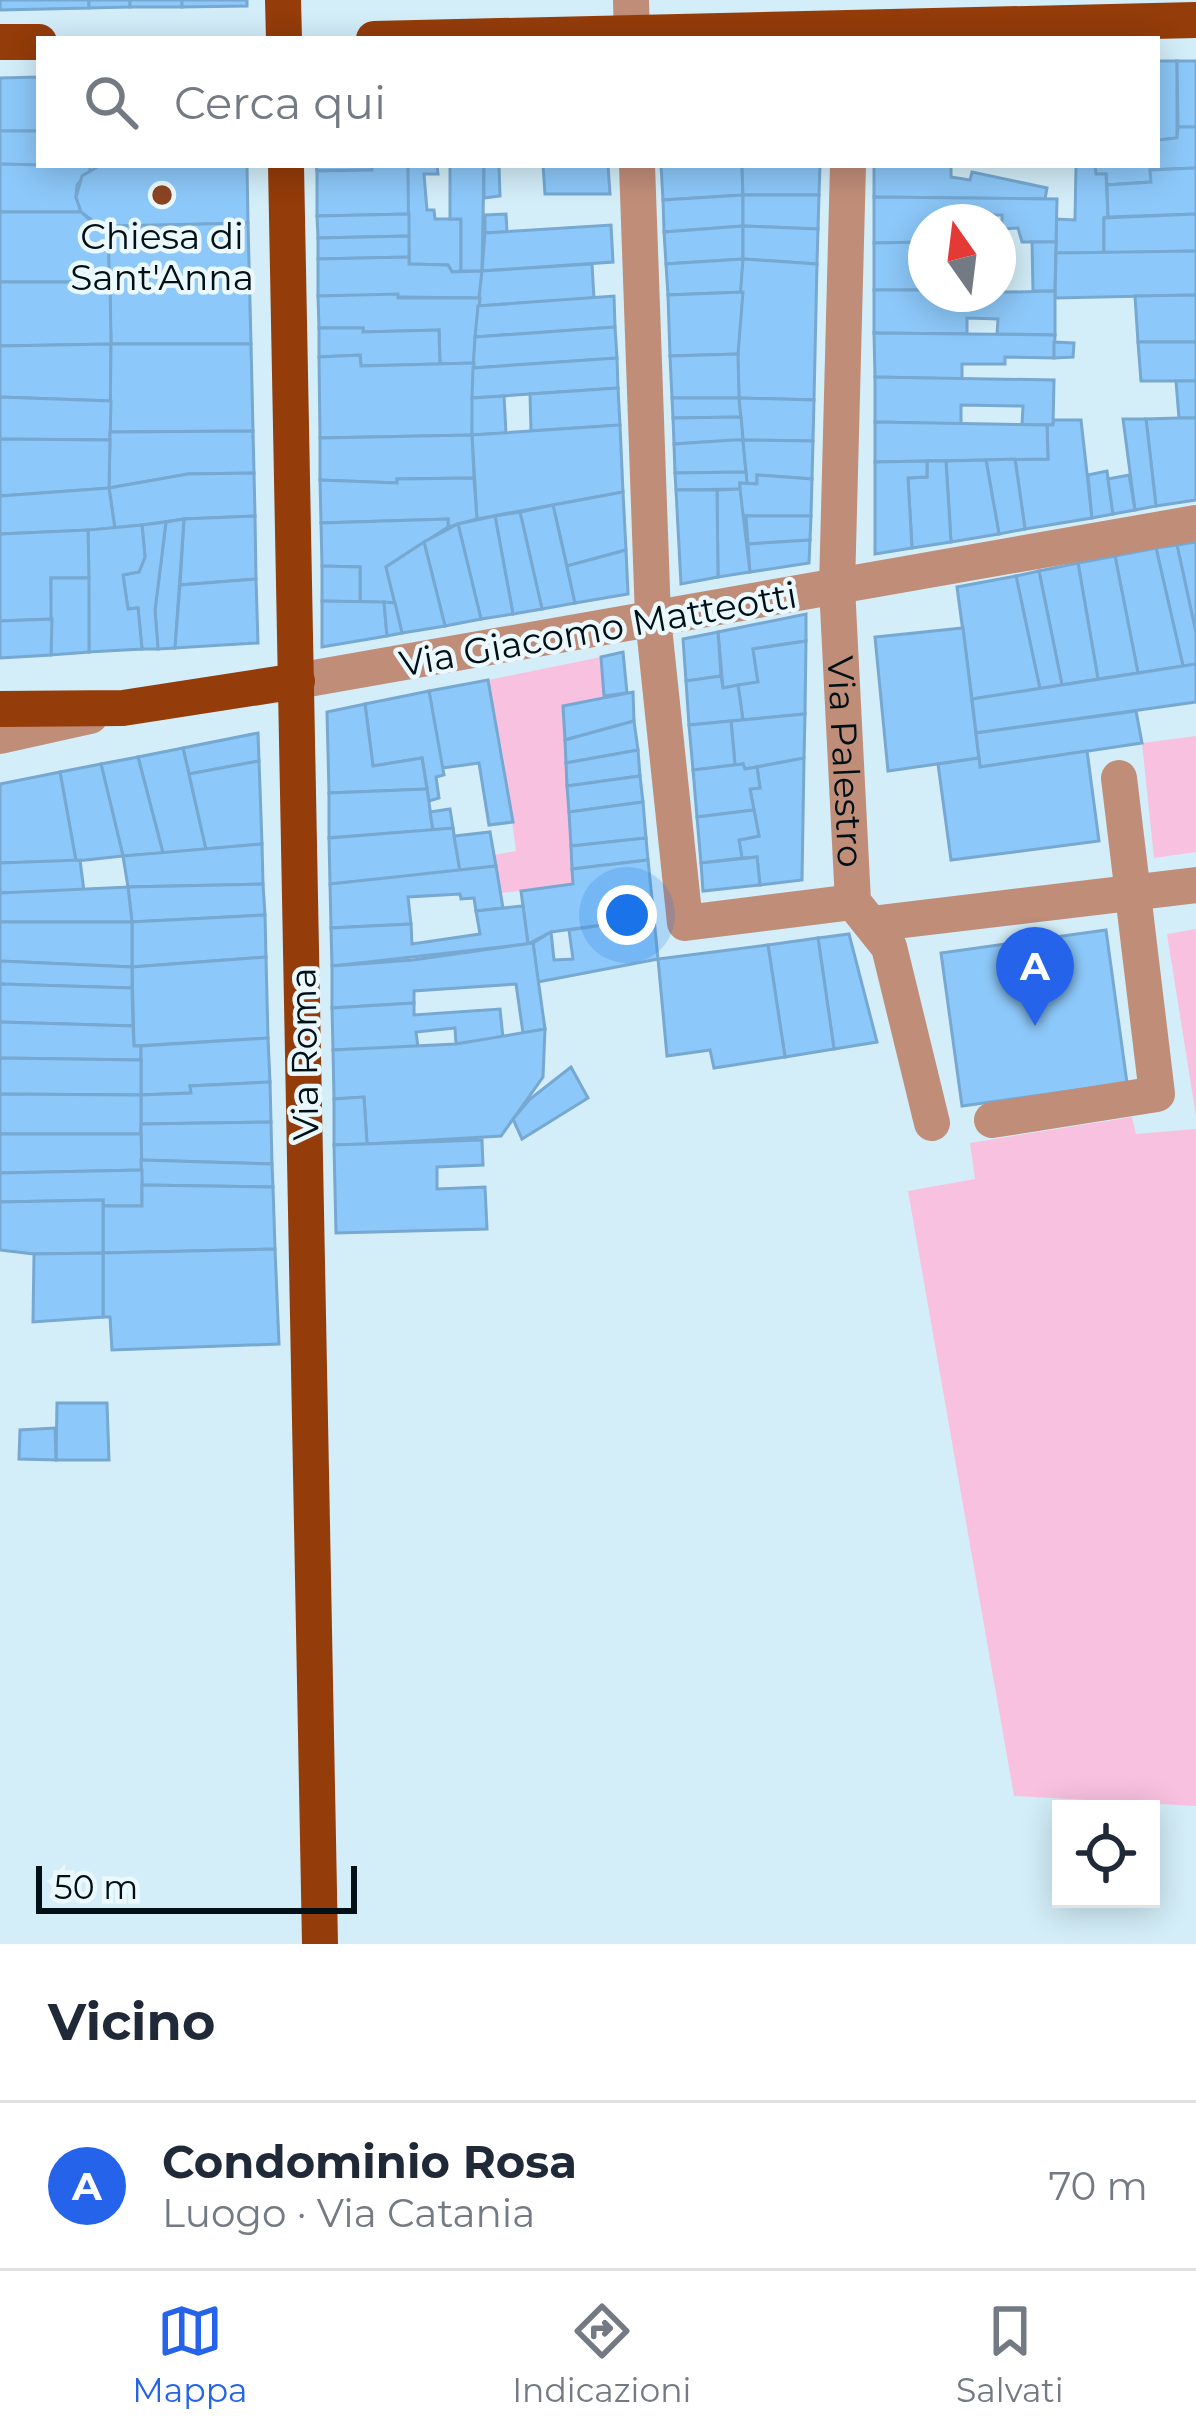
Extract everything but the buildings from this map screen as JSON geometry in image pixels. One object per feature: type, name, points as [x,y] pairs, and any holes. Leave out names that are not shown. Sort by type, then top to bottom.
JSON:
[{"type":"main road","points":[[283,0],[284,36]]},
{"type":"main road","points":[[426,36],[632,24],[851,34],[891,14],[1196,20]]},
{"type":"main road","points":[[0,42],[36,42]]},
{"type":"main road","name":"Via Roma","points":[[286,168],[320,1944]]},
{"type":"main road","name":"Via Giacomo Matteotti","points":[[123,708],[297,681]]},
{"type":"main road","points":[[0,709],[123,708]]},
{"type":"street","points":[[637,168],[653,619],[686,923],[1196,885]]},
{"type":"street","name":"Via Palestro","points":[[848,168],[837,586],[862,913],[889,947],[932,1123]]},
{"type":"street","name":"Via Giacomo Matteotti","points":[[297,681],[1196,524]]},
{"type":"street","name":"Via Giacomo Matteotti","points":[[0,736],[123,708]]},
{"type":"street","points":[[992,1120],[1157,1094],[1119,778]]},
{"type":"shaded area","points":[[601,657],[604,696],[563,706],[573,884],[501,893],[494,855],[516,851],[488,680]]},
{"type":"shaded area","points":[[1196,736],[1196,852],[1154,858],[1142,743]]},
{"type":"shaded area","points":[[1196,929],[1196,1116],[1167,934]]},
{"type":"shaded area","points":[[1132,1117],[1136,1134],[1196,1129],[1196,1806],[1160,1804],[1160,1800],[1014,1796],[908,1191],[975,1179],[970,1143]]},
{"type":"place","name":"Chiesa di Sant'Anna","points":[[162,195]]},
{"type":"place","name":"Condominio Rosa","points":[[1035,1026]]}]
